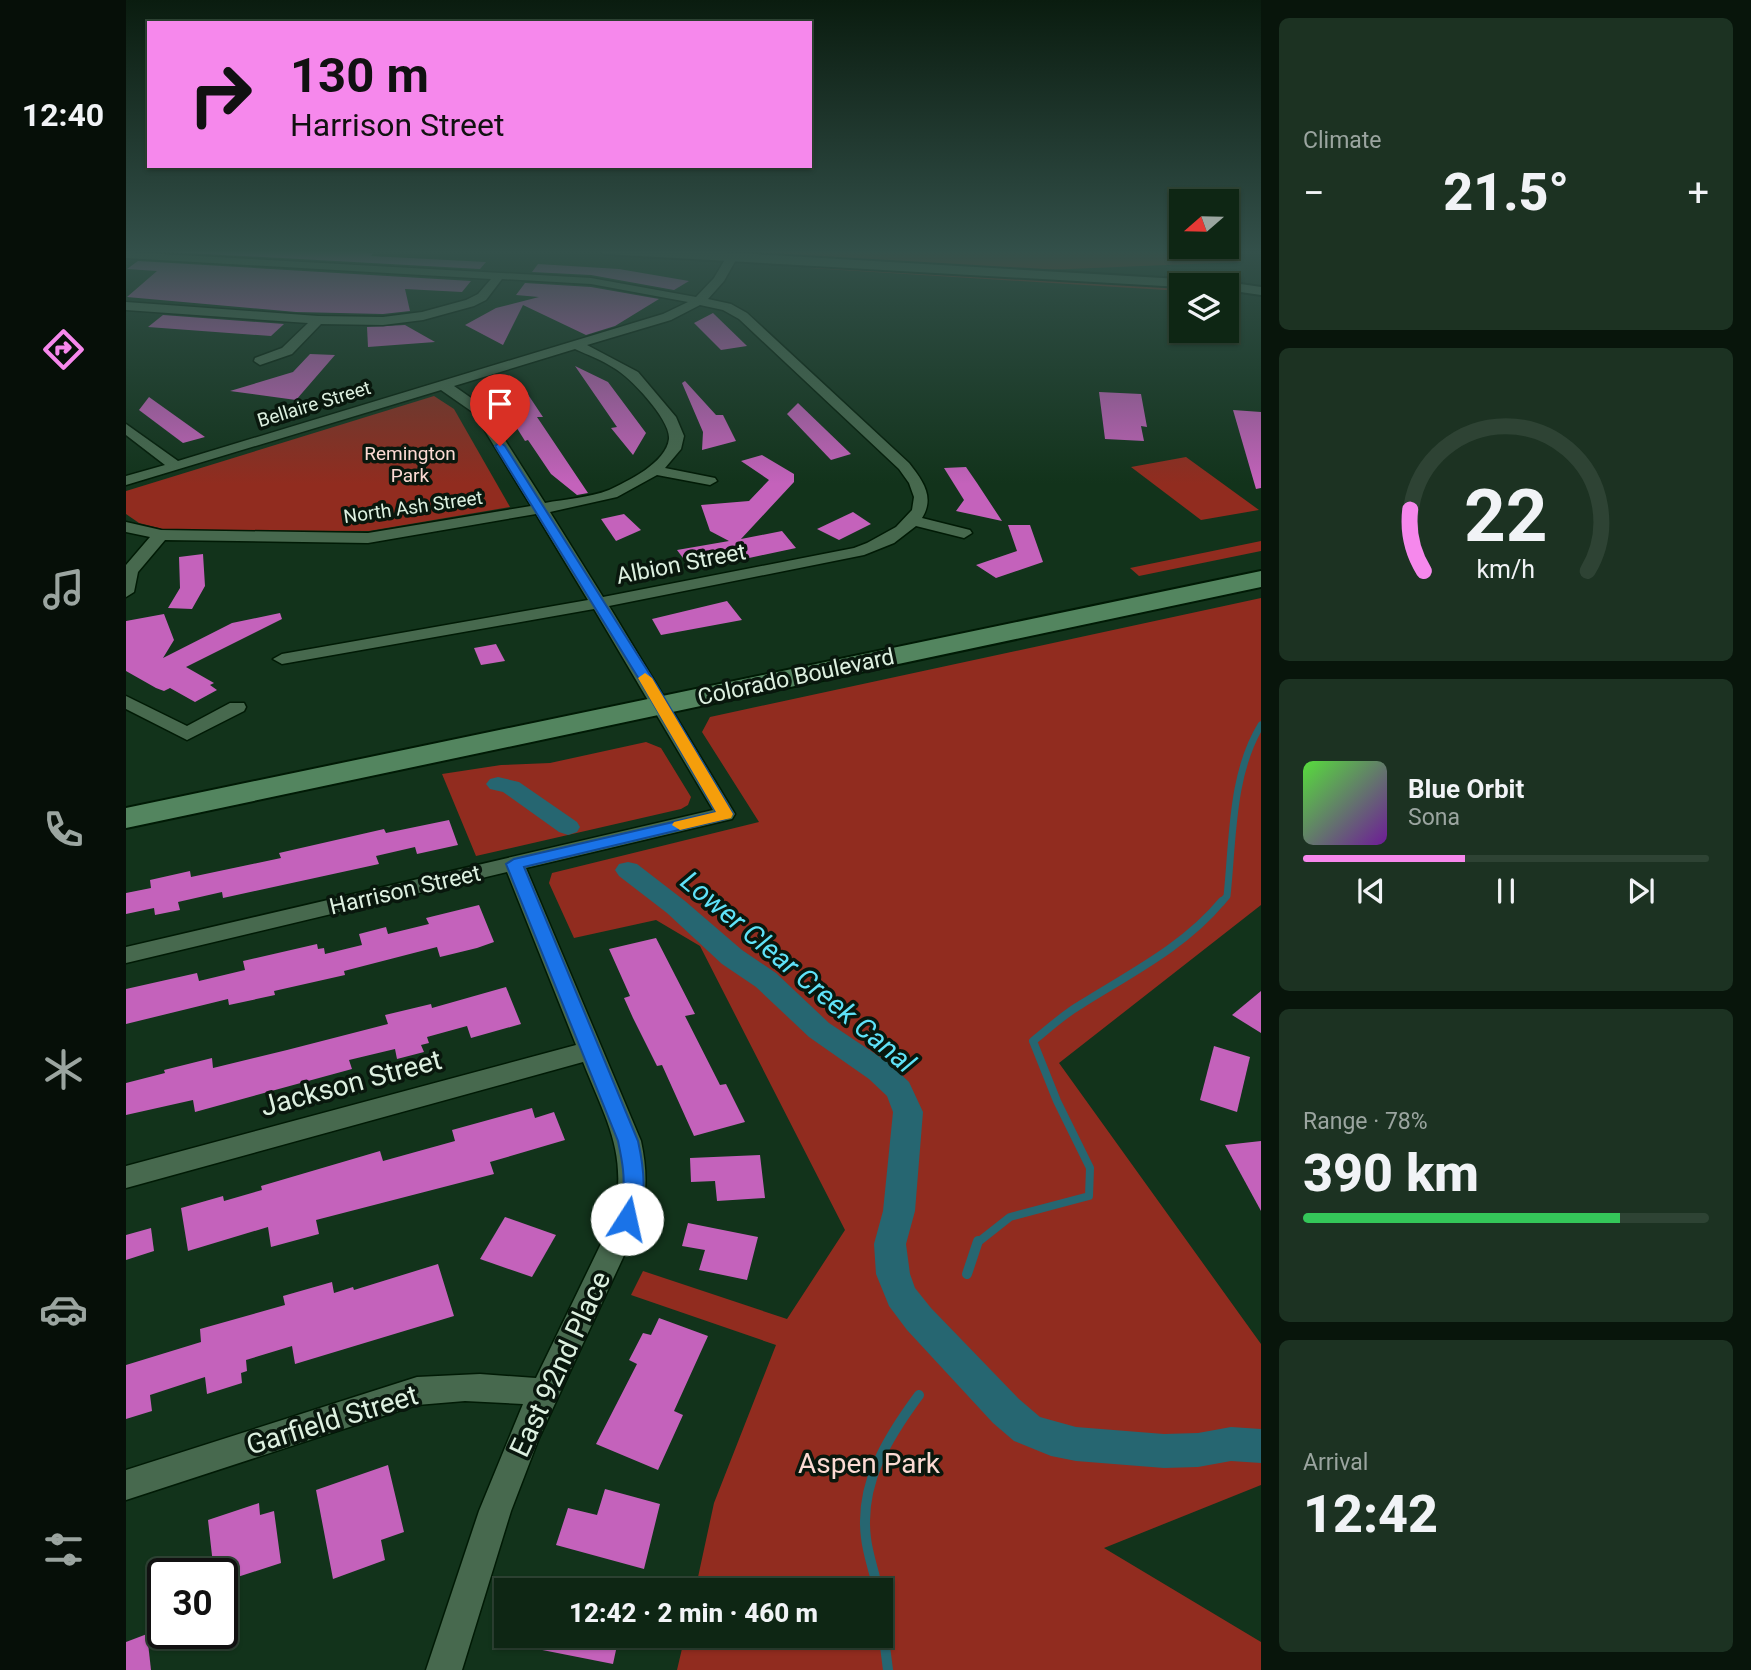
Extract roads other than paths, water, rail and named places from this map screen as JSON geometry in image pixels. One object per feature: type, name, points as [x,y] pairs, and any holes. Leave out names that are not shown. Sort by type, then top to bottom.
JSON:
[{"type":"main road","name":"Colorado Boulevard","points":[[126,818],[1261,579]]},
{"type":"street","points":[[260,361],[287,351],[310,328]]},
{"type":"street","name":"Bellaire Street","points":[[126,481],[632,328]]},
{"type":"street","points":[[756,328],[912,474],[921,496],[914,521],[964,533]]},
{"type":"street","points":[[577,345],[626,369],[669,417],[677,436],[676,443],[656,470],[710,481]]},
{"type":"street","points":[[443,385],[461,395],[478,410],[661,706]]},
{"type":"street","points":[[126,428],[176,466]]},
{"type":"street","name":"North Ash Street","points":[[126,527],[161,535],[368,538],[612,494],[656,470]]},
{"type":"street","name":"Albion Street","points":[[282,659],[848,555],[895,537],[914,521]]},
{"type":"street","points":[[126,592],[130,571],[161,535]]},
{"type":"street","points":[[126,702],[187,733],[237,707]]},
{"type":"street","name":"Harrison Street","points":[[126,955],[725,814],[661,706]]},
{"type":"street","name":"East 92nd Place","points":[[444,1670],[495,1511],[543,1393],[622,1230],[633,1193],[633,1166],[628,1141],[514,864]]},
{"type":"street","name":"Jackson Street","points":[[126,1177],[592,1050]]},
{"type":"street","name":"Garfield Street","points":[[126,1485],[417,1391],[457,1386],[494,1386],[543,1393]]},
{"type":"waterway","points":[[1221,903],[1227,896],[1232,830],[1239,786],[1251,744],[1261,725]]},
{"type":"waterway","name":"Lower Clear Creek Canal","points":[[498,784],[511,787],[568,827]]},
{"type":"waterway","name":"Lower Clear Creek Canal","points":[[628,870],[676,907],[732,957],[766,980],[819,1030],[879,1071],[899,1090],[908,1112],[899,1211],[890,1244],[893,1274],[901,1296],[919,1319],[1006,1411],[1027,1429],[1051,1439],[1076,1444],[1164,1451],[1198,1450],[1231,1444],[1261,1446]]},
{"type":"waterway","points":[[977,1243],[1010,1217],[1089,1196],[1090,1168],[1057,1101],[1033,1041],[1074,1009],[1173,946],[1222,901]]},
{"type":"waterway","points":[[967,1274],[977,1243]]},
{"type":"waterway","points":[[875,1578],[866,1538],[867,1498],[878,1462],[887,1444],[919,1395]]},
{"type":"waterway","points":[[885,1648],[888,1670]]},
{"type":"park label","name":"Remington Park","points":[[410,464]]},
{"type":"park label","name":"Aspen Park","points":[[869,1463]]}]
